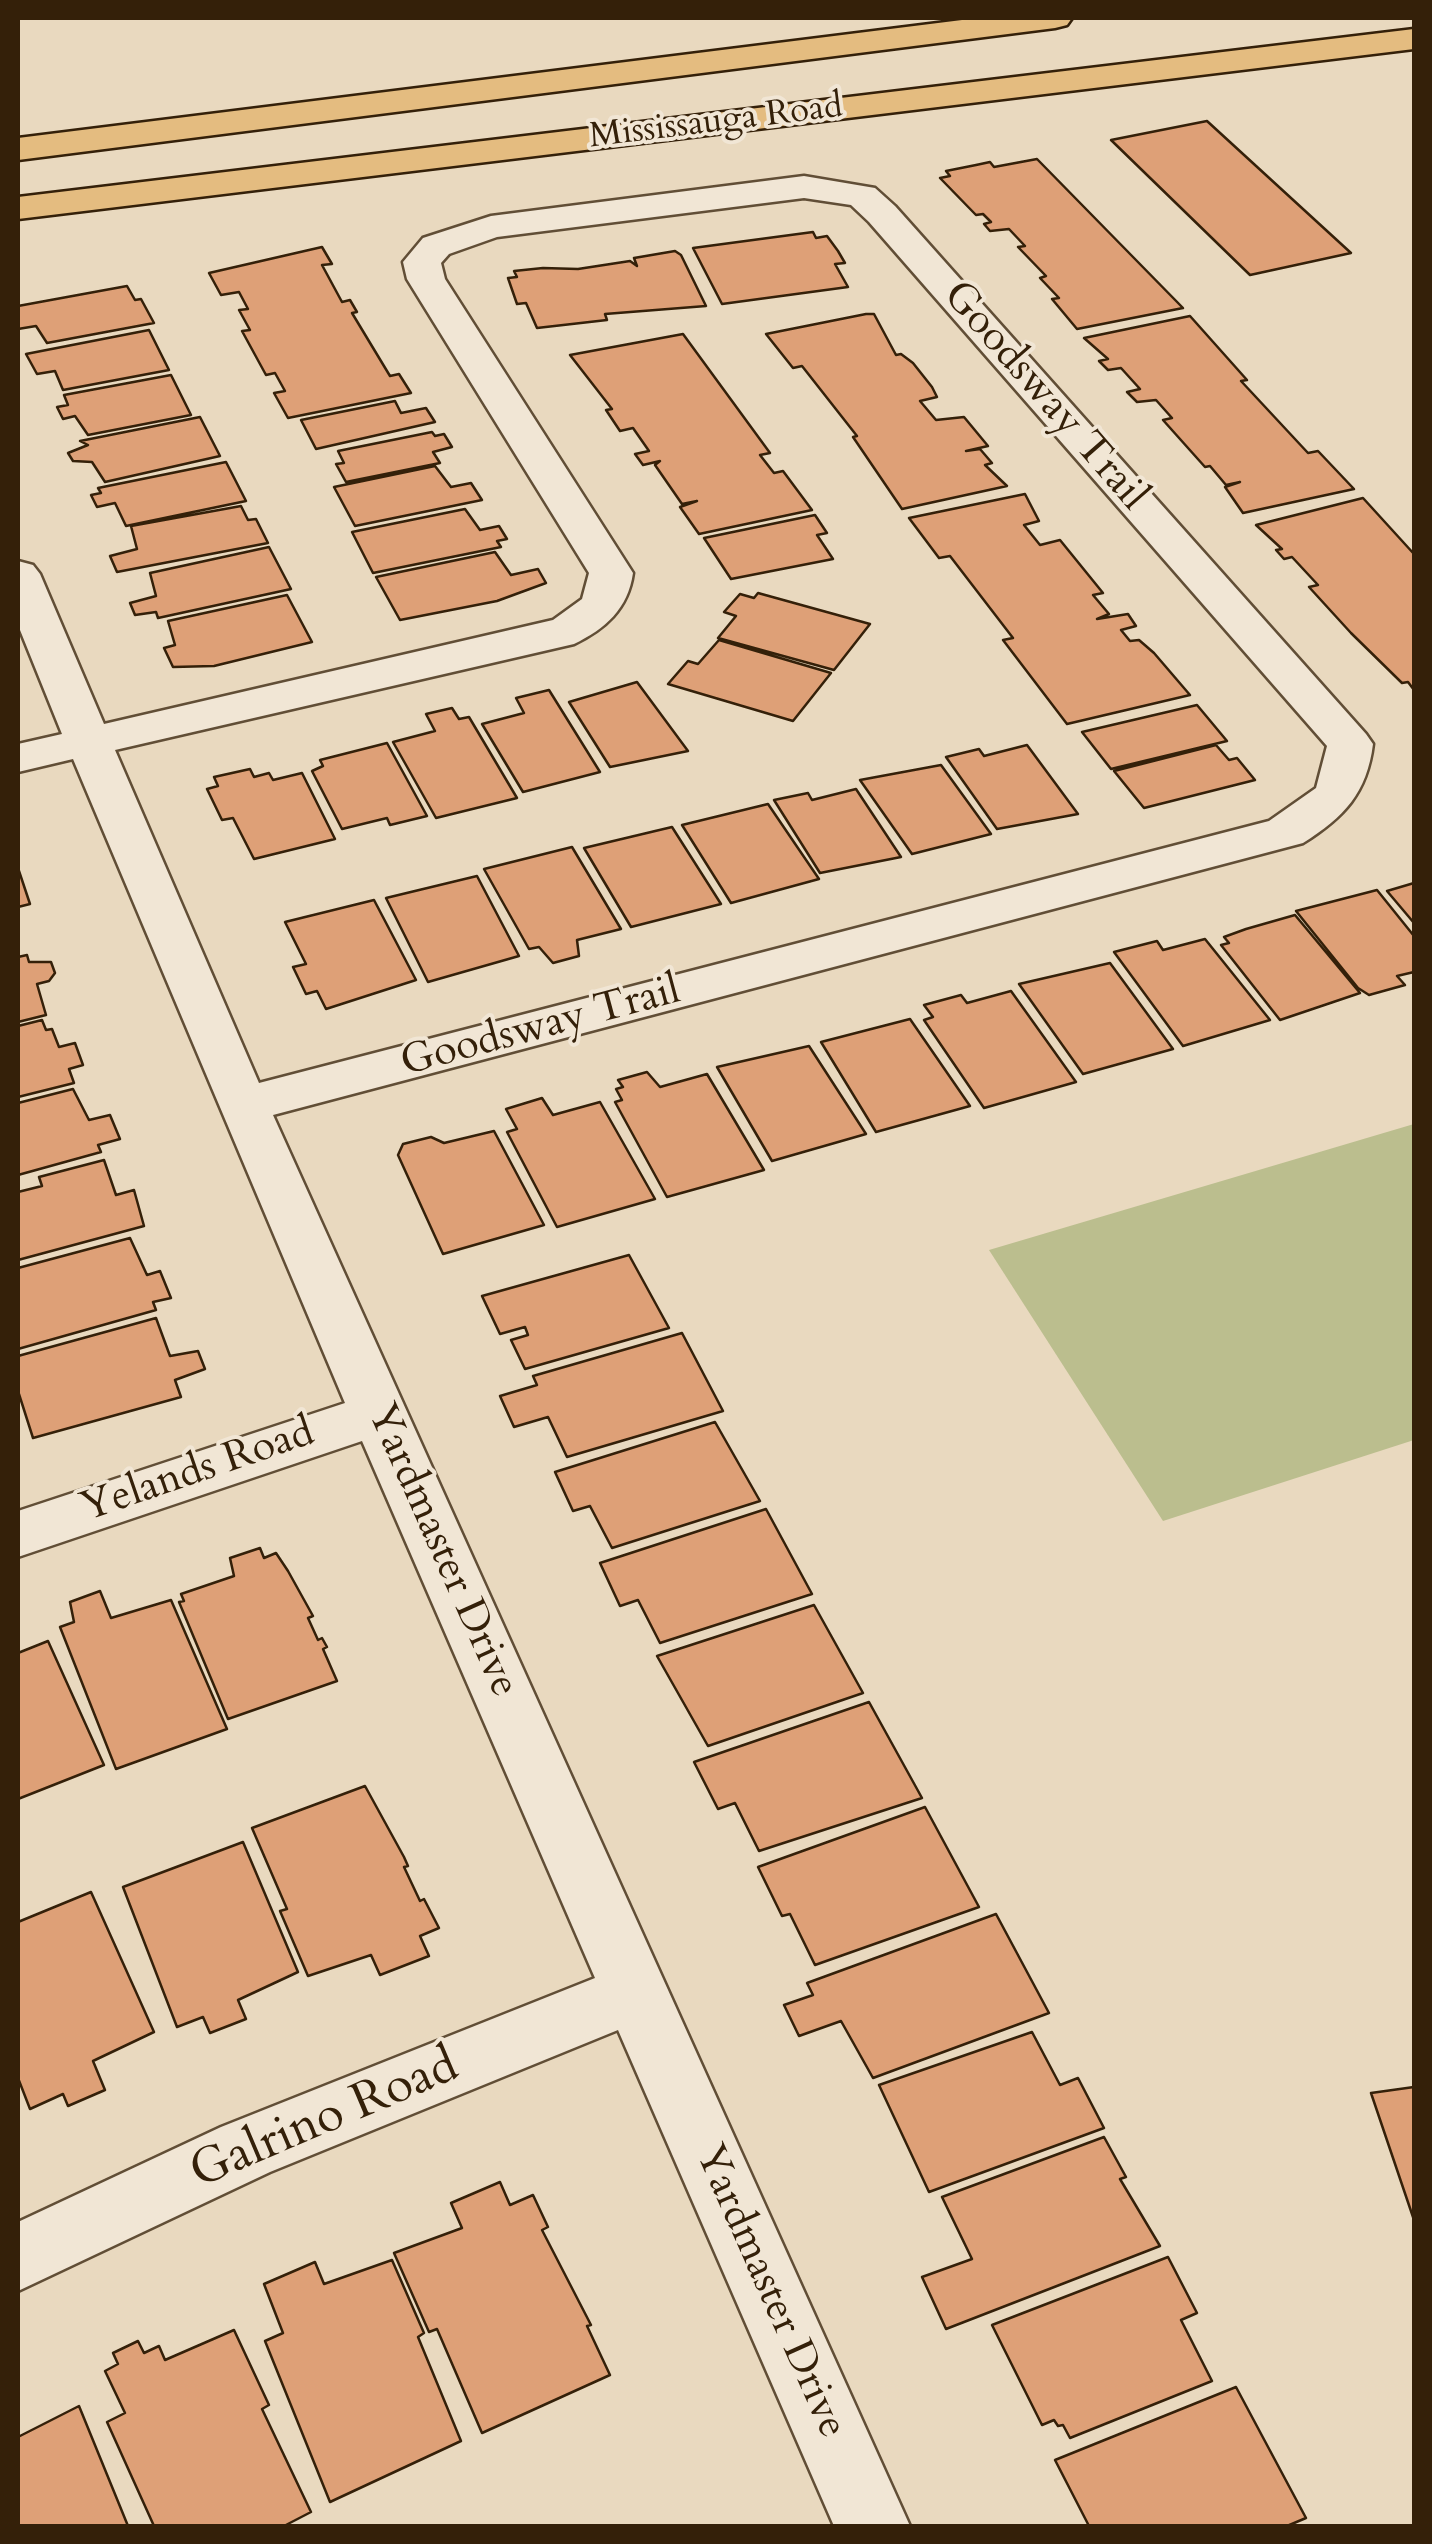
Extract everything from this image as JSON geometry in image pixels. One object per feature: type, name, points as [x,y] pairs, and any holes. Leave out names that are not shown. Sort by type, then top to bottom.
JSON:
[{"type":"main road","name":"Mississauga Road","points":[[18,149],[1055,18]]},
{"type":"main road","name":"Mississauga Road","points":[[18,208],[1414,39]]},
{"type":"street","name":"Goodsway Trail","points":[[89,741],[558,635],[583,623],[601,608],[610,591],[611,573],[426,279],[422,262],[436,246],[491,227],[804,187],[862,196],[882,214],[1350,744],[1347,777],[1325,808],[1286,832],[242,1105]]},
{"type":"street","name":"Yardmaster Drive","points":[[18,574],[242,1105],[872,2526]]},
{"type":"street","points":[[18,758],[89,741]]},
{"type":"street","name":"Yelands Road","points":[[18,1534],[380,1412]]},
{"type":"street","name":"Galrino Road","points":[[18,2258],[75,2227],[344,2111],[637,1992]]},
{"type":"green space","points":[[1414,1124],[1414,1440],[1163,1521],[989,1250]]},
{"type":"building","points":[[1207,121],[1351,253],[1250,275],[1111,140]]},
{"type":"building","points":[[1037,159],[1183,308],[1077,329],[1052,299],[1059,298],[1040,278],[1046,276],[1018,247],[1025,246],[1009,229],[990,231],[984,224],[991,222],[983,214],[976,215],[940,178],[950,176],[946,171],[990,162],[994,167]]},
{"type":"building","points":[[813,232],[816,238],[827,236],[838,251],[845,263],[835,264],[848,287],[722,304],[693,248]]},
{"type":"building","points":[[322,247],[332,264],[322,265],[342,302],[350,300],[357,312],[352,313],[390,376],[399,374],[411,393],[288,418],[274,393],[285,391],[275,373],[266,375],[242,331],[250,330],[239,310],[248,309],[239,292],[221,295],[209,273]]},
{"type":"building","points":[[675,251],[681,255],[706,306],[605,314],[607,320],[537,328],[526,303],[517,304],[508,278],[517,277],[514,271],[543,268],[578,269],[630,261],[637,266],[634,258]]},
{"type":"building","points":[[127,286],[135,300],[141,299],[154,323],[47,343],[36,326],[18,329],[18,306]]},
{"type":"building","points":[[874,314],[896,355],[901,354],[913,363],[932,387],[937,397],[920,401],[936,420],[964,417],[988,446],[966,451],[980,449],[992,463],[985,465],[1007,486],[902,509],[853,437],[857,436],[802,366],[793,368],[766,334]]},
{"type":"building","points":[[1190,316],[1247,380],[1241,381],[1308,453],[1318,451],[1354,489],[1243,513],[1225,487],[1240,482],[1226,485],[1210,466],[1205,467],[1163,420],[1172,418],[1156,400],[1137,402],[1127,392],[1140,389],[1121,368],[1108,370],[1099,361],[1108,359],[1084,338]]},
{"type":"building","points":[[149,330],[169,370],[63,390],[55,371],[37,374],[26,354]]},
{"type":"building","points":[[683,334],[770,453],[760,455],[774,473],[783,471],[812,510],[699,534],[680,507],[697,501],[682,504],[655,465],[660,461],[643,465],[635,454],[649,451],[633,428],[620,431],[606,410],[612,409],[570,355]]},
{"type":"building","points":[[171,375],[191,415],[88,435],[75,416],[63,419],[57,407],[68,405],[64,395]]},
{"type":"building","points":[[395,401],[401,413],[426,408],[435,422],[316,449],[301,420]]},
{"type":"building","points":[[200,417],[220,456],[105,482],[92,462],[73,461],[68,453],[88,445],[80,441]]},
{"type":"building","points":[[432,432],[435,436],[444,434],[452,447],[433,452],[440,463],[346,482],[336,464],[344,463],[338,451]]},
{"type":"building","points":[[226,462],[246,501],[126,526],[115,503],[97,507],[91,495],[101,493],[98,488]]},
{"type":"building","points":[[435,466],[451,487],[471,483],[482,500],[355,526],[334,487]]},
{"type":"building","points":[[1025,494],[1039,521],[1024,525],[1040,545],[1060,540],[1103,593],[1093,595],[1109,614],[1097,619],[1128,614],[1136,626],[1121,630],[1130,641],[1139,640],[1154,653],[1190,695],[1067,724],[1003,640],[1013,638],[950,556],[939,558],[909,518]]},
{"type":"building","points":[[1363,498],[1414,554],[1414,690],[1351,633],[1309,587],[1318,585],[1292,557],[1284,559],[1276,550],[1282,549],[1256,525]]},
{"type":"building","points":[[241,506],[248,520],[256,519],[268,543],[117,572],[110,556],[137,549],[131,526]]},
{"type":"building","points":[[465,509],[480,530],[499,526],[507,539],[497,541],[501,547],[373,573],[352,532]]},
{"type":"building","points":[[815,515],[827,533],[817,535],[833,559],[731,579],[704,538]]},
{"type":"building","points":[[269,547],[291,589],[158,618],[156,612],[135,615],[130,603],[156,596],[150,573]]},
{"type":"building","points":[[495,552],[511,575],[538,569],[546,583],[497,601],[400,620],[376,577]]},
{"type":"building","points":[[758,593],[870,624],[834,670],[718,638],[736,616],[724,612],[740,594],[754,598]]},
{"type":"building","points":[[287,595],[312,642],[214,666],[173,667],[164,648],[175,645],[168,621]]},
{"type":"building","points":[[719,640],[831,673],[793,721],[668,684],[688,661],[698,664]]},
{"type":"building","points":[[637,682],[688,751],[610,767],[569,702]]},
{"type":"building","points":[[549,690],[600,772],[523,792],[482,724],[524,713],[516,698]]},
{"type":"building","points":[[1197,705],[1227,741],[1111,769],[1082,732]]},
{"type":"building","points":[[452,708],[459,719],[469,717],[517,798],[436,818],[393,742],[435,731],[426,714]]},
{"type":"building","points":[[387,743],[427,816],[390,825],[387,818],[342,829],[312,771],[323,766],[320,760]]},
{"type":"building","points":[[1027,745],[1078,814],[997,829],[946,757],[979,749],[984,756]]},
{"type":"building","points":[[1216,745],[1229,760],[1237,758],[1255,780],[1144,808],[1114,771]]},
{"type":"building","points":[[941,765],[991,834],[912,854],[860,780]]},
{"type":"building","points":[[250,769],[254,777],[269,773],[273,780],[302,773],[335,839],[254,859],[233,818],[222,820],[207,789],[218,786],[214,777]]},
{"type":"building","points":[[856,789],[901,857],[820,873],[774,800],[808,793],[812,800]]},
{"type":"building","points":[[768,804],[819,879],[731,903],[682,825]]},
{"type":"building","points":[[672,827],[721,904],[631,927],[584,848]]},
{"type":"building","points":[[572,847],[621,929],[577,940],[579,956],[553,963],[539,947],[529,949],[484,869]]},
{"type":"building","points":[[18,868],[30,904],[18,907]]},
{"type":"building","points":[[477,876],[519,956],[428,982],[386,898]]},
{"type":"building","points":[[1414,883],[1414,923],[1387,891]]},
{"type":"building","points":[[1377,890],[1414,936],[1414,972],[1397,976],[1405,985],[1369,995],[1358,988],[1296,911]]},
{"type":"building","points":[[374,900],[416,980],[326,1009],[317,991],[306,994],[293,967],[306,964],[285,922]]},
{"type":"building","points":[[1295,915],[1360,993],[1280,1020],[1221,945],[1229,943],[1224,937]]},
{"type":"building","points":[[1205,939],[1270,1020],[1183,1046],[1114,952],[1157,941],[1163,950]]},
{"type":"building","points":[[27,955],[29,962],[51,962],[55,973],[49,981],[37,984],[46,1015],[18,1022],[18,957]]},
{"type":"building","points":[[1110,963],[1173,1049],[1083,1074],[1019,984]]},
{"type":"building","points":[[1011,991],[1076,1082],[984,1108],[924,1020],[933,1017],[924,1005],[961,995],[967,1003]]},
{"type":"building","points":[[910,1019],[970,1106],[876,1132],[821,1042]]},
{"type":"building","points":[[42,1020],[46,1030],[52,1029],[59,1047],[75,1043],[83,1065],[69,1069],[74,1083],[18,1097],[18,1026]]},
{"type":"building","points":[[809,1046],[866,1134],[772,1161],[717,1067]]},
{"type":"building","points":[[647,1072],[660,1087],[707,1074],[764,1170],[667,1197],[615,1102],[622,1100],[616,1089],[623,1087],[618,1080]]},
{"type":"building","points":[[73,1089],[89,1120],[110,1115],[120,1139],[98,1145],[101,1152],[18,1175],[18,1103]]},
{"type":"building","points":[[542,1098],[553,1115],[600,1102],[655,1199],[557,1227],[507,1132],[517,1129],[506,1109]]},
{"type":"building","points":[[494,1131],[544,1225],[443,1254],[398,1155],[403,1144],[431,1137],[444,1143]]},
{"type":"building","points":[[104,1160],[116,1195],[134,1190],[144,1226],[18,1260],[18,1192],[42,1186],[39,1177]]},
{"type":"building","points":[[130,1238],[147,1275],[160,1271],[171,1298],[153,1302],[156,1310],[18,1349],[18,1268]]},
{"type":"building","points":[[629,1255],[669,1328],[525,1369],[511,1340],[528,1335],[525,1327],[500,1334],[482,1296]]},
{"type":"building","points":[[156,1318],[170,1356],[198,1351],[205,1369],[175,1380],[181,1397],[33,1438],[18,1391],[18,1356]]},
{"type":"building","points":[[682,1333],[723,1411],[567,1457],[548,1417],[514,1427],[500,1396],[537,1385],[533,1376]]},
{"type":"building","points":[[715,1422],[760,1501],[612,1548],[590,1506],[573,1511],[555,1472]]},
{"type":"building","points":[[766,1509],[812,1594],[660,1643],[638,1600],[620,1606],[600,1563]]},
{"type":"building","points":[[260,1548],[264,1558],[276,1553],[288,1571],[313,1616],[308,1618],[318,1640],[322,1638],[327,1647],[323,1649],[337,1681],[228,1719],[179,1602],[184,1601],[181,1594],[234,1576],[230,1558]]},
{"type":"building","points":[[100,1591],[111,1618],[171,1600],[227,1729],[116,1769],[60,1627],[74,1622],[70,1602]]},
{"type":"building","points":[[814,1605],[863,1693],[708,1746],[657,1656]]},
{"type":"building","points":[[48,1641],[104,1765],[18,1799],[18,1653]]},
{"type":"building","points":[[869,1702],[922,1798],[759,1851],[735,1803],[718,1809],[694,1762]]},
{"type":"building","points":[[365,1786],[404,1857],[408,1866],[404,1867],[420,1901],[424,1899],[439,1928],[420,1936],[429,1956],[380,1975],[371,1955],[308,1976],[280,1911],[287,1909],[252,1828]]},
{"type":"building","points":[[925,1807],[979,1907],[815,1965],[790,1914],[782,1916],[758,1867]]},
{"type":"building","points":[[243,1842],[298,1972],[238,2000],[246,2019],[210,2033],[203,2017],[177,2027],[123,1887]]},
{"type":"building","points":[[91,1892],[154,2032],[93,2061],[105,2090],[68,2106],[63,2094],[30,2109],[18,2078],[18,1922]]},
{"type":"building","points":[[996,1914],[1049,2013],[873,2078],[841,2021],[799,2036],[784,2005],[813,1995],[807,1983]]},
{"type":"building","points":[[1032,2032],[1060,2085],[1078,2078],[1104,2128],[929,2192],[879,2085]]},
{"type":"building","points":[[1414,2087],[1414,2220],[1371,2093]]},
{"type":"building","points":[[1104,2137],[1126,2177],[1120,2179],[1160,2246],[946,2329],[922,2277],[972,2259],[942,2197]]},
{"type":"building","points":[[500,2182],[510,2205],[533,2195],[548,2227],[542,2230],[591,2325],[587,2326],[610,2375],[482,2433],[437,2329],[429,2332],[394,2253],[462,2228],[451,2203]]},
{"type":"building","points":[[1168,2257],[1197,2313],[1181,2320],[1212,2381],[1070,2438],[1063,2425],[1058,2426],[1054,2420],[1042,2425],[992,2325]]},
{"type":"building","points":[[392,2260],[424,2333],[418,2337],[461,2441],[330,2502],[265,2341],[283,2333],[264,2284],[315,2262],[324,2284]]},
{"type":"building","points":[[234,2330],[269,2405],[262,2409],[311,2512],[284,2526],[154,2526],[107,2422],[125,2413],[105,2371],[118,2364],[113,2353],[138,2341],[144,2353],[159,2346],[165,2360]]},
{"type":"building","points":[[1236,2387],[1306,2518],[1287,2526],[1089,2526],[1055,2460]]},
{"type":"building","points":[[79,2406],[128,2526],[18,2526],[18,2437]]}]
